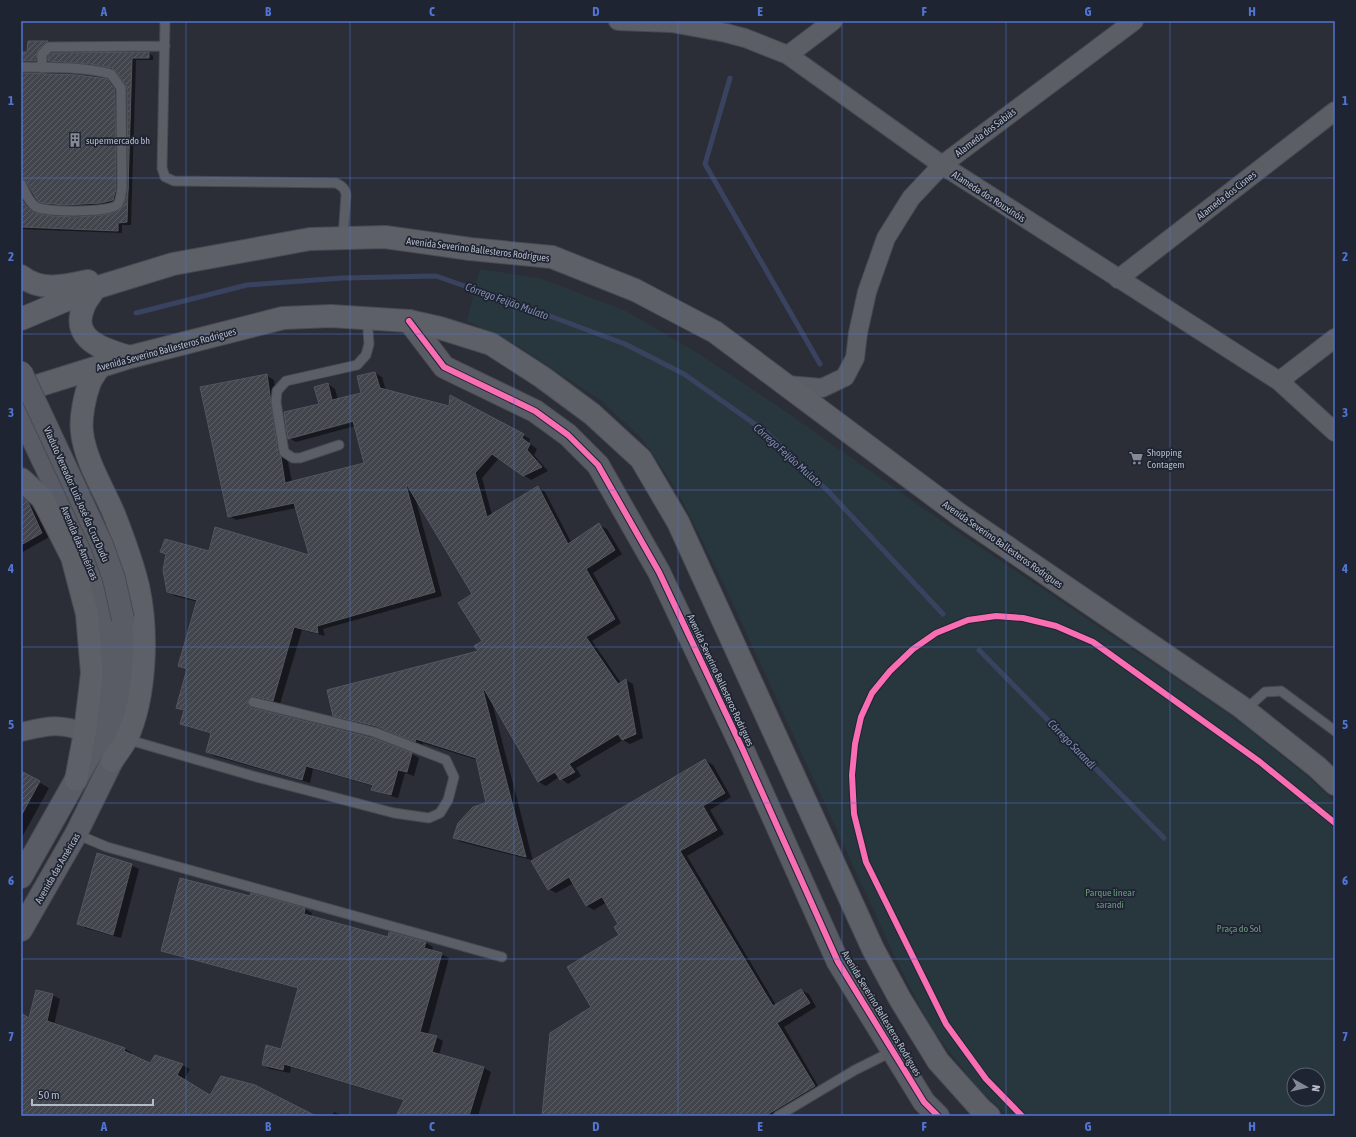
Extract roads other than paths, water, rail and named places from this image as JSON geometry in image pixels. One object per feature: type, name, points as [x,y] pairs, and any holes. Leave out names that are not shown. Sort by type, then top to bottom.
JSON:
[{"type":"main road","name":"Avenida Severino Ballesteros Rodrigues","points":[[21,319],[96,288],[174,264],[310,239],[385,237],[470,249],[552,257],[635,290],[715,332],[960,515],[1245,710],[1317,767],[1335,784]]},
{"type":"main road","points":[[21,276],[26,280],[43,286],[66,286],[118,274],[174,264]]},
{"type":"main road","points":[[96,288],[83,307],[80,323],[83,335],[91,342],[105,349],[130,357]]},
{"type":"main road","name":"Avenida Severino Ballesteros Rodrigues","points":[[21,391],[130,357],[283,318],[330,316],[409,321],[440,328],[491,344],[542,377],[592,414],[641,459],[678,522],[880,962],[900,999],[938,1061],[989,1116]]},
{"type":"main road","name":"Avenida Severino Ballesteros Rodrigues","points":[[409,321],[444,367],[535,411],[568,435],[598,465],[659,572],[743,750],[838,962],[924,1102],[938,1116]]},
{"type":"main road","points":[[100,366],[91,381],[87,392],[83,411],[82,432],[86,452],[114,514],[131,561],[138,587],[143,621],[144,656],[141,689],[134,719],[126,739],[112,761]]},
{"type":"main road","name":"Viaduto Vereador Luiz José da Cruz Dudu","points":[[21,372],[102,545],[114,579],[114,621]]},
{"type":"main road","name":"Avenida das Américas","points":[[21,414],[77,532],[92,567],[101,596],[114,621],[125,652],[124,694],[120,725],[112,761],[76,834],[21,930]]},
{"type":"main road","points":[[21,479],[42,498],[72,557],[87,614],[92,673],[85,732],[76,780]]},
{"type":"main road","name":"Avenida das Américas","points":[[21,877],[91,753],[99,727],[107,679],[108,653],[114,621]]},
{"type":"street","name":"Alameda dos Rouxinóis","points":[[618,21],[672,23],[726,33],[745,38],[788,55],[942,165],[1278,381],[1335,432]]},
{"type":"street","points":[[788,55],[833,21]]},
{"type":"street","name":"Alameda dos Sabiás","points":[[787,385],[822,388],[845,377],[855,358],[858,333],[867,292],[886,238],[911,198],[942,165],[1134,21]]},
{"type":"street","name":"Alameda dos Cisnes","points":[[1118,279],[1335,111]]},
{"type":"street","points":[[1278,381],[1335,338]]},
{"type":"street","points":[[21,732],[51,726],[68,727],[85,732]]},
{"type":"lane","points":[[165,21],[162,168],[165,177],[174,181],[336,183],[343,187],[345,191],[343,237]]},
{"type":"lane","points":[[42,68],[42,54],[49,47],[164,46]]},
{"type":"lane","points":[[21,67],[81,68],[111,74],[121,88],[122,188],[120,201],[117,205],[107,210],[83,211],[37,207],[30,201],[21,184]]},
{"type":"lane","points":[[339,445],[300,458],[293,458],[284,452],[276,402],[278,391],[286,381],[357,365],[366,355],[369,344],[367,318]]},
{"type":"lane","points":[[1245,710],[1265,692],[1281,691],[1335,731]]},
{"type":"lane","points":[[126,739],[253,776],[394,813],[428,818],[440,813],[448,800],[454,777],[446,760],[374,732],[253,702]]},
{"type":"lane","points":[[76,834],[107,846],[502,957]]},
{"type":"lane","points":[[778,1116],[855,1070],[893,1051]]},
{"type":"waterway","name":"Córrego Feijão Mulato","points":[[730,78],[705,164],[820,364]]},
{"type":"waterway","name":"Córrego Feijão Mulato","points":[[136,313],[247,285],[342,278],[436,276],[625,344],[684,374],[766,432],[829,492],[943,614]]},
{"type":"waterway","name":"Córrego Sarandi","points":[[979,650],[1164,838]]},
{"type":"place","name":"supermercado bh","points":[[75,140]]},
{"type":"place","name":"Shopping Contagem","points":[[1136,458]]},
{"type":"park label","name":"Parque linear sarandi","points":[[1110,898]]},
{"type":"park label","name":"Praça do Sol","points":[[1239,928]]}]
